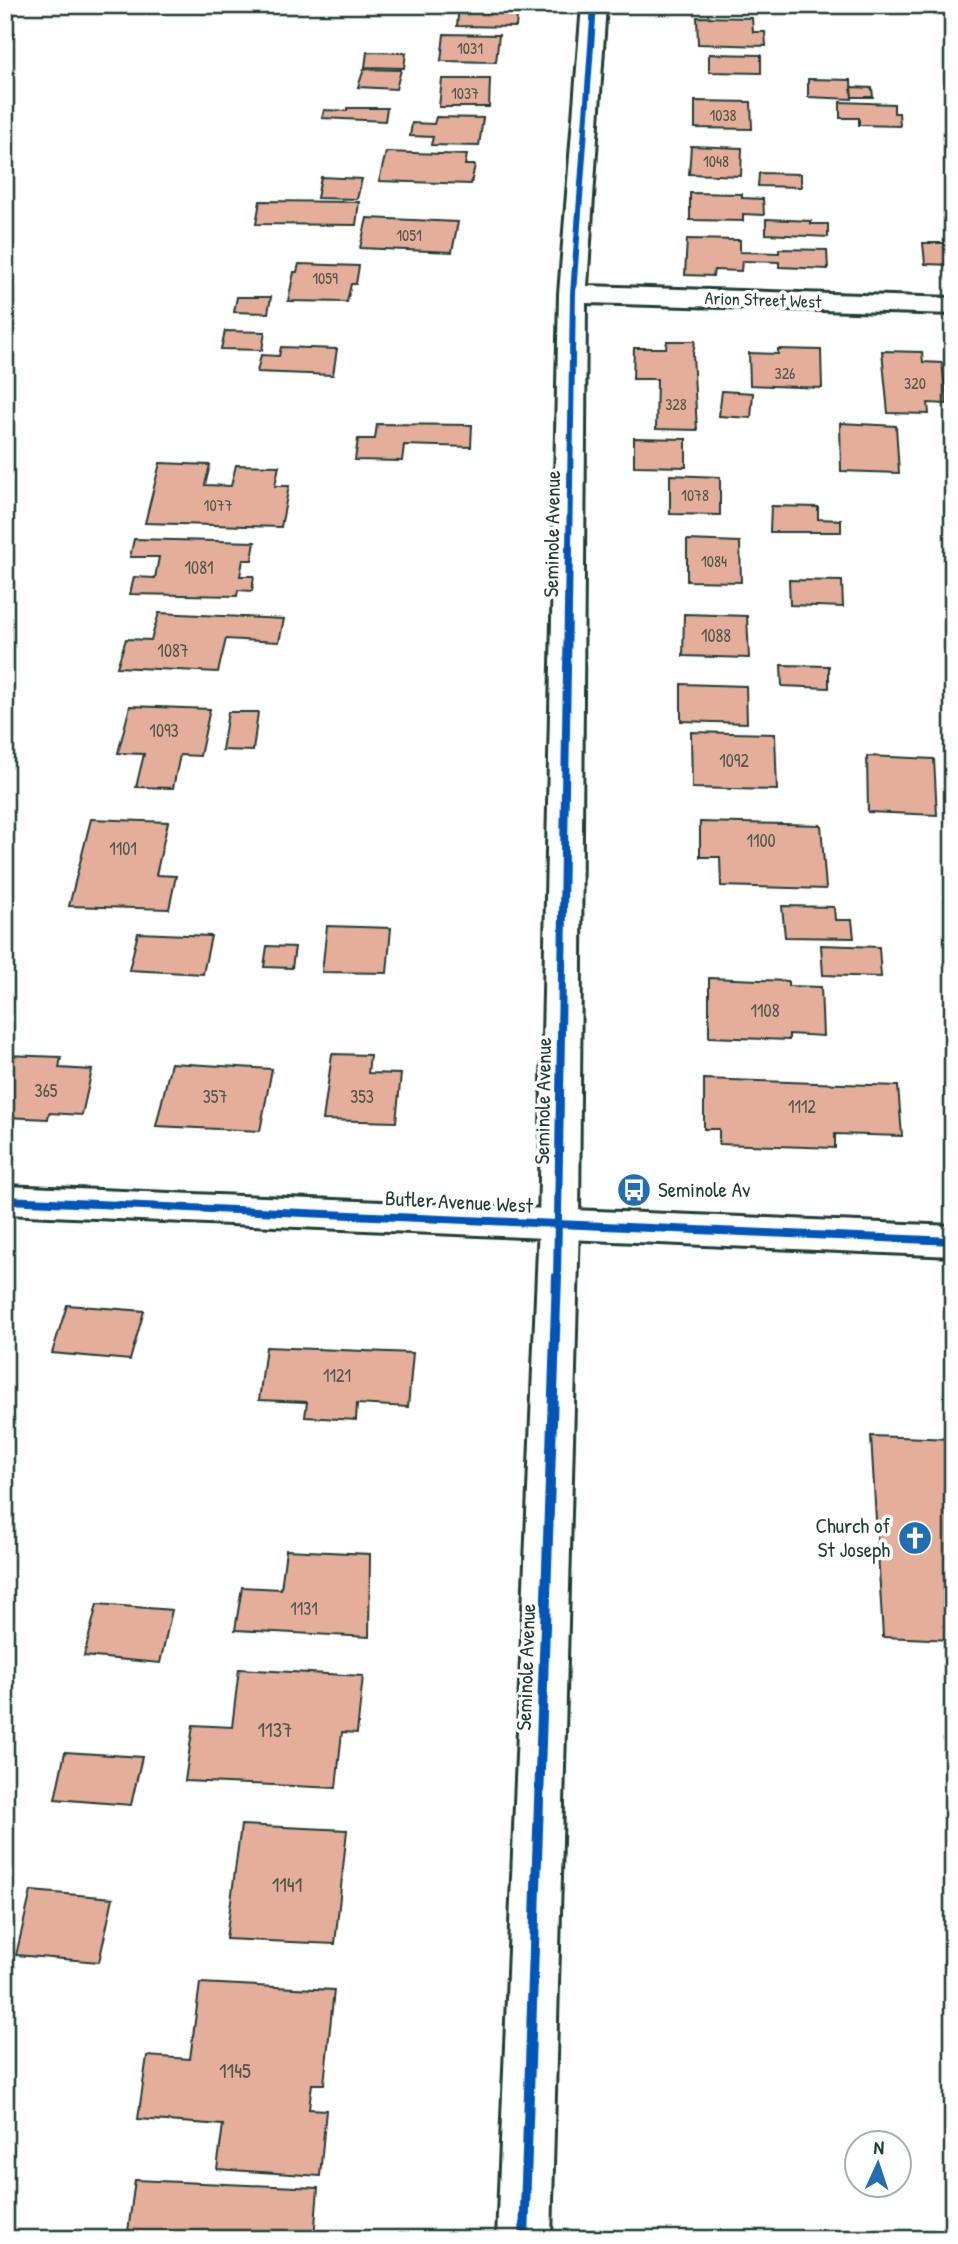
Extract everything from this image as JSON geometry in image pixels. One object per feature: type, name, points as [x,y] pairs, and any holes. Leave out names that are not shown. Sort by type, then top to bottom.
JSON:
[{"type":"street","name":"Seminole Avenue","points":[[524,2239],[559,1224],[573,294],[594,5]]},
{"type":"street","name":"Arion Street West","points":[[573,294],[953,306]]},
{"type":"street","name":"Butler Avenue West","points":[[5,1200],[953,1241]]},
{"type":"building","points":[[459,5],[518,5],[516,27],[457,26]]},
{"type":"building","points":[[697,17],[752,18],[753,32],[765,32],[766,46],[698,44]]},
{"type":"building","points":[[444,34],[499,35],[496,62],[441,61]]},
{"type":"building","points":[[367,52],[406,53],[404,68],[365,67]]},
{"type":"building","points":[[709,54],[761,55],[761,73],[709,72]]},
{"type":"building","points":[[364,69],[401,70],[396,89],[358,87]]},
{"type":"building","points":[[442,79],[490,79],[489,107],[439,107]]},
{"type":"building","points":[[808,79],[851,80],[852,99],[808,97]]},
{"type":"building","points":[[851,87],[872,88],[873,97],[852,97]]},
{"type":"building","points":[[695,101],[751,102],[752,129],[695,128]]},
{"type":"building","points":[[840,102],[894,104],[894,113],[899,113],[900,126],[859,125],[859,118],[840,118]]},
{"type":"building","points":[[347,108],[387,108],[385,121],[322,118],[324,110],[347,111]]},
{"type":"building","points":[[436,117],[483,118],[479,146],[431,145],[433,137],[410,136],[412,123],[434,124]]},
{"type":"building","points":[[691,146],[742,148],[741,176],[689,174]]},
{"type":"building","points":[[386,152],[467,155],[465,165],[475,165],[471,184],[379,181]]},
{"type":"building","points":[[759,173],[801,174],[801,187],[758,186]]},
{"type":"building","points":[[321,177],[362,179],[357,199],[317,198]]},
{"type":"building","points":[[690,193],[742,194],[742,198],[763,199],[764,215],[743,214],[743,221],[690,220]]},
{"type":"building","points":[[260,201],[359,202],[356,225],[256,224]]},
{"type":"building","points":[[367,218],[458,222],[452,252],[360,248]]},
{"type":"building","points":[[766,219],[828,224],[828,237],[766,234]]},
{"type":"building","points":[[687,239],[740,240],[740,252],[779,253],[779,249],[827,250],[828,269],[779,267],[779,262],[742,261],[741,271],[714,270],[713,276],[685,275]]},
{"type":"building","points":[[923,243],[953,243],[953,265],[925,264]]},
{"type":"building","points":[[299,264],[359,266],[356,284],[351,284],[347,302],[288,301],[294,272],[297,272]]},
{"type":"building","points":[[237,297],[271,297],[268,313],[234,312]]},
{"type":"building","points":[[225,331],[265,332],[262,350],[221,349]]},
{"type":"building","points":[[667,341],[695,341],[693,354],[697,430],[656,429],[657,379],[633,379],[634,348],[666,348]]},
{"type":"building","points":[[281,347],[337,349],[333,375],[257,372],[261,355],[279,356]]},
{"type":"building","points":[[778,349],[821,350],[822,388],[750,385],[749,353],[778,354]]},
{"type":"building","points":[[882,351],[922,352],[923,362],[942,363],[947,404],[928,403],[929,414],[888,413]]},
{"type":"building","points":[[722,391],[753,393],[751,418],[719,416]]},
{"type":"building","points":[[840,423],[896,426],[899,473],[841,471]]},
{"type":"building","points":[[377,424],[472,425],[471,447],[404,445],[402,461],[355,460],[358,439],[375,439]]},
{"type":"building","points":[[634,438],[686,439],[686,467],[634,466]]},
{"type":"building","points":[[160,463],[210,465],[205,485],[231,486],[236,465],[279,466],[275,486],[289,486],[281,527],[145,523]]},
{"type":"building","points":[[670,475],[720,477],[720,515],[670,514]]},
{"type":"building","points":[[771,506],[818,507],[818,519],[841,520],[841,532],[770,532]]},
{"type":"building","points":[[134,539],[255,542],[252,560],[243,560],[240,576],[254,576],[252,591],[238,590],[237,596],[130,594],[134,577],[155,578],[159,557],[130,557]]},
{"type":"building","points":[[687,540],[740,542],[741,582],[687,581]]},
{"type":"building","points":[[789,580],[842,581],[843,607],[790,605]]},
{"type":"building","points":[[159,613],[284,619],[279,642],[226,639],[218,672],[117,667],[126,639],[151,640]]},
{"type":"building","points":[[684,614],[747,616],[749,658],[683,656]]},
{"type":"building","points":[[781,665],[829,666],[829,688],[782,686]]},
{"type":"building","points":[[681,684],[746,686],[747,723],[681,721]]},
{"type":"building","points":[[130,706],[210,709],[200,756],[180,755],[173,788],[136,787],[144,754],[118,753]]},
{"type":"building","points":[[228,712],[258,712],[253,751],[222,750]]},
{"type":"building","points":[[691,732],[775,734],[777,790],[692,788]]},
{"type":"building","points":[[867,756],[934,759],[937,815],[868,812]]},
{"type":"building","points":[[91,819],[168,822],[156,875],[176,876],[169,909],[69,906]]},
{"type":"building","points":[[700,822],[821,825],[826,889],[721,886],[720,857],[700,857]]},
{"type":"building","points":[[782,906],[834,907],[835,920],[852,920],[854,938],[785,937]]},
{"type":"building","points":[[327,926],[391,928],[387,973],[322,972]]},
{"type":"building","points":[[138,933],[211,936],[203,974],[129,970]]},
{"type":"building","points":[[821,945],[879,947],[881,977],[823,975]]},
{"type":"building","points":[[267,946],[295,947],[292,968],[264,967]]},
{"type":"building","points":[[709,978],[788,981],[788,986],[821,987],[823,1036],[789,1034],[789,1040],[709,1037]]},
{"type":"building","points":[[332,1054],[370,1055],[368,1073],[401,1074],[396,1122],[323,1120]]},
{"type":"building","points":[[5,1055],[61,1057],[59,1068],[92,1070],[82,1115],[49,1113],[48,1119],[5,1117]]},
{"type":"building","points":[[171,1063],[272,1069],[260,1131],[156,1126]]},
{"type":"building","points":[[704,1079],[898,1086],[902,1136],[835,1134],[835,1148],[719,1144],[719,1129],[704,1129]]},
{"type":"building","points":[[67,1305],[144,1311],[130,1360],[52,1353]]},
{"type":"building","points":[[266,1347],[413,1353],[408,1407],[357,1404],[356,1420],[305,1417],[307,1402],[259,1400]]},
{"type":"building","name":"Church of St Joseph","points":[[871,1436],[953,1439],[953,1640],[883,1637]]},
{"type":"building","points":[[286,1550],[370,1554],[369,1637],[235,1630],[242,1587],[281,1589]]},
{"type":"building","points":[[97,1604],[172,1610],[160,1663],[84,1656]]},
{"type":"building","points":[[239,1669],[363,1676],[357,1733],[342,1732],[336,1788],[185,1781],[193,1725],[232,1727]]},
{"type":"building","points":[[65,1752],[142,1757],[131,1805],[55,1799]]},
{"type":"building","points":[[241,1825],[347,1830],[335,1944],[226,1939]]},
{"type":"building","points":[[31,1891],[113,1898],[99,1962],[16,1955]]},
{"type":"building","points":[[200,1983],[334,1990],[324,2084],[312,2084],[309,2109],[326,2110],[320,2176],[217,2169],[223,2125],[138,2119],[147,2056],[190,2059]]},
{"type":"building","points":[[135,2180],[318,2188],[314,2239],[127,2239]]},
{"type":"cycle path","points":[[524,2239],[559,1224],[573,294],[594,5]]},
{"type":"cycle path","points":[[5,1200],[953,1241]]},
{"type":"place","name":"Seminole Av","points":[[634,1190]]},
{"type":"place","name":"Church of St Joseph","points":[[915,1538]]}]
